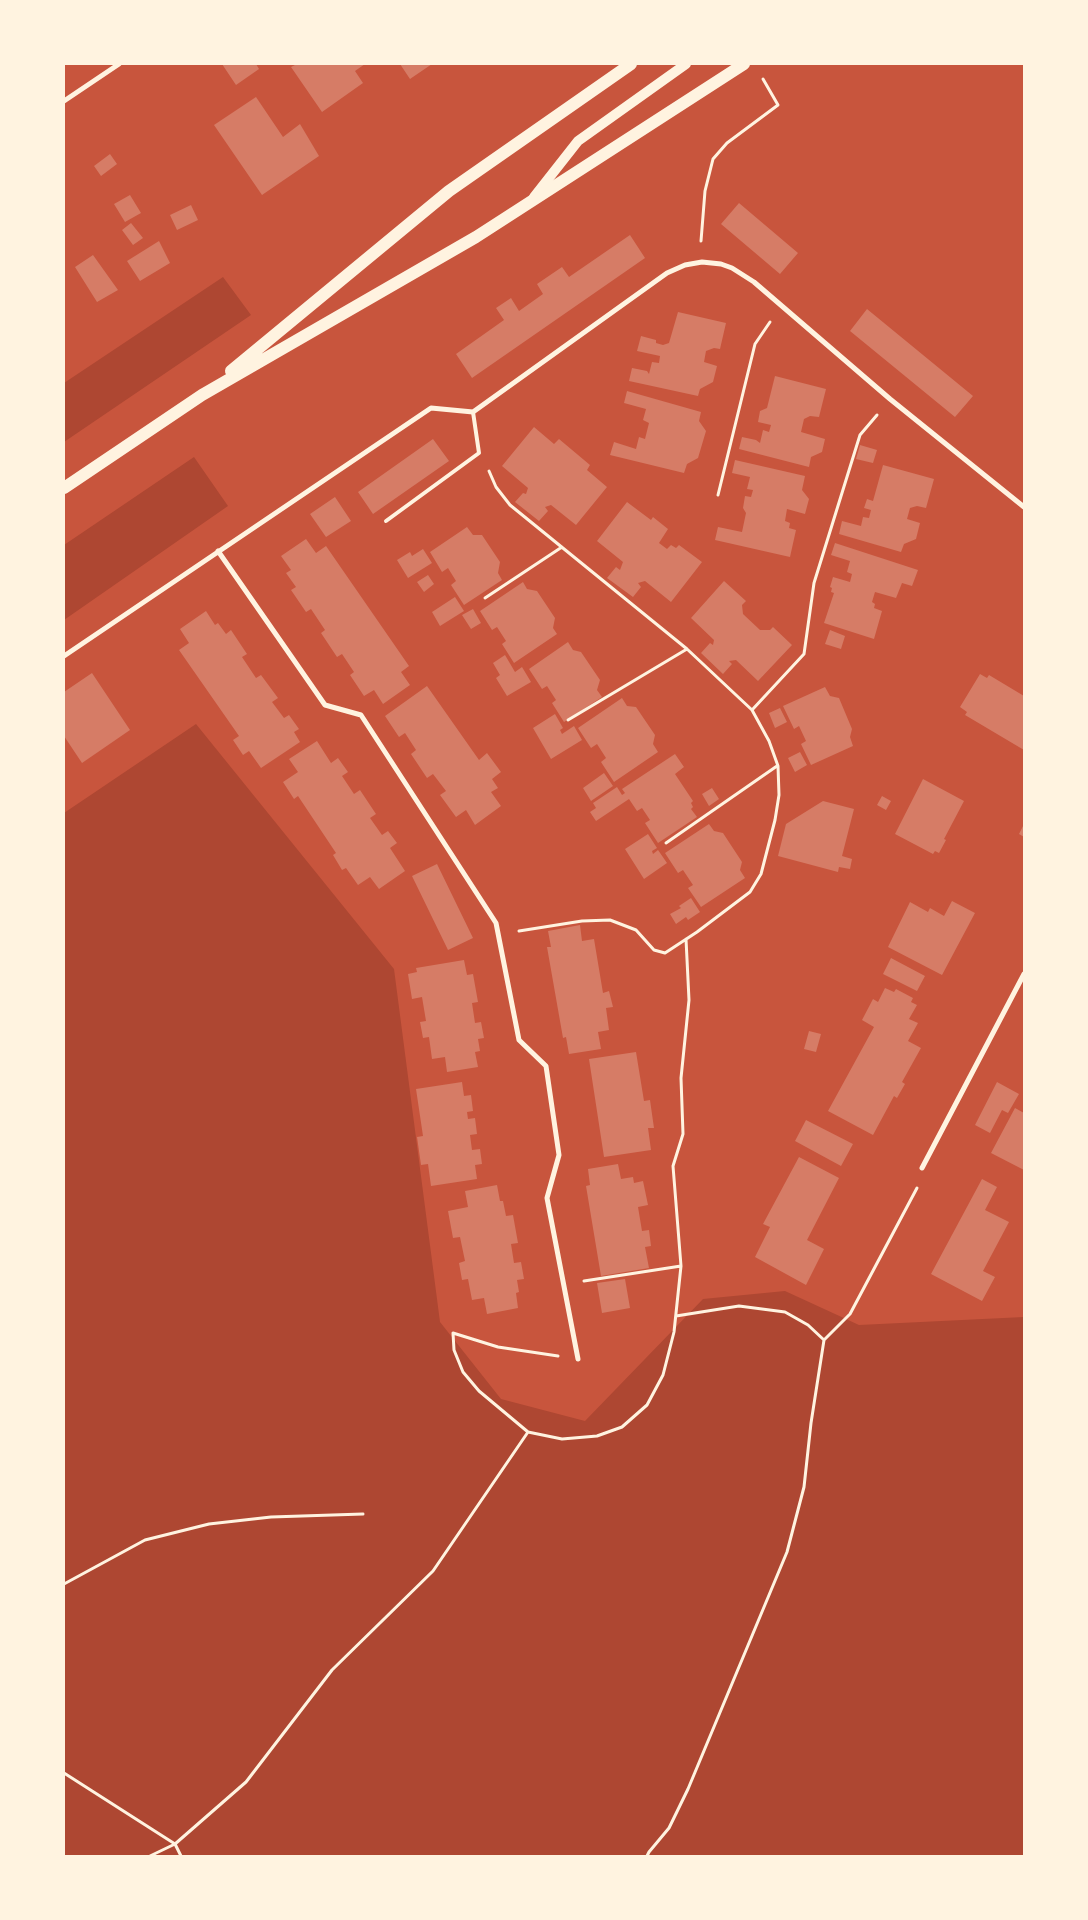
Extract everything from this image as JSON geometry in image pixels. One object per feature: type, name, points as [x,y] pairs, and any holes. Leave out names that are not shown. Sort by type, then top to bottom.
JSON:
[{"type":"main road","points":[[202,395],[449,191],[631,64]]},
{"type":"main road","points":[[532,200],[578,141],[686,64]]},
{"type":"main road","points":[[64,488],[202,395],[476,237],[744,64]]},
{"type":"street","points":[[64,101],[119,64]]},
{"type":"street","points":[[64,656],[431,408],[473,412],[666,273],[685,265],[702,262],[721,264],[742,274],[890,399],[1024,507]]},
{"type":"street","points":[[218,551],[325,705],[361,715],[496,924],[519,1040],[546,1066],[559,1155],[547,1198],[578,1359]]},
{"type":"street","points":[[922,1168],[1024,974]]},
{"type":"lane","points":[[386,521],[479,453],[473,412]]},
{"type":"path","points":[[702,262],[701,238],[705,191],[713,159],[728,143],[778,105],[763,77]]},
{"type":"path","points":[[718,495],[754,344],[782,307]]},
{"type":"path","points":[[752,710],[804,654],[814,583],[860,435],[890,399]]},
{"type":"path","points":[[479,453],[496,486],[510,505],[687,649],[752,710],[769,741],[778,766],[779,795],[775,820],[761,874],[750,892],[665,953],[654,950],[636,930],[610,920],[582,921],[498,934]]},
{"type":"path","points":[[485,598],[562,547]]},
{"type":"path","points":[[568,720],[687,649]]},
{"type":"path","points":[[666,843],[778,766]]},
{"type":"path","points":[[578,1359],[498,1347],[453,1333],[454,1350],[463,1372],[478,1391],[528,1432],[562,1439],[597,1436],[622,1427],[646,1405],[663,1375],[674,1332],[681,1266],[673,1166],[684,1134],[681,1078],[689,1000],[686,939]]},
{"type":"path","points":[[647,1856],[669,1828],[688,1789],[787,1552],[804,1487],[811,1423],[824,1340],[850,1314],[920,1182],[922,1168]]},
{"type":"path","points":[[563,1284],[681,1266]]},
{"type":"path","points":[[676,1316],[740,1306],[785,1312],[808,1325],[824,1340]]},
{"type":"path","points":[[150,1856],[175,1844],[246,1782],[332,1670],[433,1571],[528,1432]]},
{"type":"path","points":[[64,1584],[145,1540],[209,1524],[271,1517],[363,1514]]},
{"type":"path","points":[[64,1773],[175,1844],[181,1856]]},
{"type":"shaded area","points":[[223,277],[251,315],[64,442],[64,383]]},
{"type":"shaded area","points":[[194,457],[228,506],[64,620],[64,545]]},
{"type":"shaded area","points":[[196,724],[394,969],[440,1322],[501,1399],[585,1421],[703,1299],[785,1291],[859,1325],[1024,1317],[1024,1856],[64,1856],[64,813]]},
{"type":"building","points":[[222,64],[256,64],[259,69],[236,85]]},
{"type":"building","points":[[297,64],[365,64],[355,71],[363,83],[322,112],[291,67]]},
{"type":"building","points":[[400,64],[432,64],[410,79]]},
{"type":"building","points":[[256,97],[283,137],[300,124],[319,156],[262,195],[214,125]]},
{"type":"building","points":[[110,154],[117,164],[101,176],[94,166]]},
{"type":"building","points":[[130,195],[141,213],[125,222],[114,204]]},
{"type":"building","points":[[739,203],[798,253],[780,274],[721,224]]},
{"type":"building","points":[[191,205],[198,220],[177,230],[170,215]]},
{"type":"building","points":[[131,223],[143,238],[133,245],[122,230]]},
{"type":"building","points":[[630,235],[645,258],[472,378],[456,354],[504,320],[496,308],[511,298],[519,311],[543,294],[537,284],[562,267],[569,277]]},
{"type":"building","points":[[159,241],[170,263],[140,281],[127,261]]},
{"type":"building","points":[[93,255],[118,290],[97,302],[75,267]]},
{"type":"building","points":[[867,309],[973,396],[955,417],[850,331]]},
{"type":"building","points":[[678,312],[726,323],[720,349],[714,348],[706,351],[704,362],[717,366],[713,382],[700,389],[698,396],[629,381],[632,368],[647,371],[649,374],[652,362],[659,363],[660,356],[637,351],[641,336],[656,340],[656,343],[663,345],[669,343]]},
{"type":"building","points":[[775,376],[826,389],[819,417],[810,416],[804,419],[801,432],[825,439],[822,452],[811,457],[809,467],[739,449],[742,437],[756,440],[760,443],[763,430],[769,432],[771,425],[758,422],[760,411],[767,408]]},
{"type":"building","points":[[627,391],[701,412],[699,421],[706,431],[698,458],[687,464],[684,473],[610,455],[614,442],[636,449],[639,437],[645,439],[649,423],[643,420],[646,409],[624,403]]},
{"type":"building","points":[[534,427],[554,444],[559,439],[590,465],[587,470],[607,487],[576,525],[551,505],[545,507],[548,511],[539,521],[515,502],[523,493],[526,494],[528,488],[502,466]]},
{"type":"building","points":[[433,439],[449,461],[373,514],[358,492]]},
{"type":"building","points":[[860,445],[877,450],[873,463],[856,459]]},
{"type":"building","points":[[735,460],[805,476],[802,490],[809,499],[805,514],[787,509],[785,521],[790,523],[789,528],[796,530],[790,557],[715,540],[718,527],[742,532],[746,513],[743,508],[745,496],[751,497],[753,490],[747,489],[750,477],[732,473]]},
{"type":"building","points":[[883,465],[934,479],[926,508],[917,506],[910,508],[907,519],[920,523],[916,539],[904,544],[901,552],[839,534],[842,521],[861,526],[863,517],[869,518],[871,510],[864,508],[867,499],[873,501]]},
{"type":"building","points":[[335,497],[351,521],[326,537],[310,514]]},
{"type":"building","points":[[627,502],[651,520],[653,517],[668,529],[659,543],[667,549],[671,545],[676,548],[679,545],[702,562],[671,602],[645,581],[638,583],[641,587],[633,597],[607,578],[616,567],[620,570],[623,562],[597,541]]},
{"type":"building","points":[[467,527],[473,535],[482,535],[500,562],[498,573],[502,580],[464,605],[451,585],[456,581],[448,568],[442,572],[430,552]]},
{"type":"building","points":[[306,539],[316,553],[326,546],[409,666],[401,672],[410,685],[383,704],[374,690],[364,696],[350,675],[354,672],[342,654],[337,657],[321,633],[325,630],[311,609],[306,612],[291,590],[296,587],[286,573],[291,570],[281,556]]},
{"type":"building","points":[[835,543],[918,570],[912,586],[902,583],[896,598],[875,592],[872,602],[875,604],[874,608],[882,611],[874,639],[824,623],[834,593],[831,592],[832,588],[830,587],[833,577],[850,582],[852,574],[847,572],[850,561],[831,555]]},
{"type":"building","points":[[423,549],[432,563],[408,578],[397,560],[410,552],[412,556]]},
{"type":"building","points":[[428,575],[434,584],[424,592],[417,582]]},
{"type":"building","points":[[724,581],[746,601],[742,605],[743,614],[760,630],[770,630],[773,627],[792,645],[758,681],[736,660],[729,661],[732,664],[723,674],[701,653],[710,643],[713,645],[714,640],[691,618]]},
{"type":"building","points":[[523,582],[527,589],[537,591],[555,618],[553,628],[557,634],[514,663],[502,644],[506,641],[497,627],[492,630],[480,611]]},
{"type":"building","points":[[455,597],[464,611],[440,626],[432,612]]},
{"type":"building","points":[[473,609],[481,623],[471,629],[462,615]]},
{"type":"building","points":[[206,611],[215,625],[218,623],[226,634],[231,630],[247,654],[242,657],[256,678],[261,675],[278,698],[272,702],[284,718],[289,715],[299,729],[294,732],[300,742],[261,768],[249,751],[243,755],[233,740],[239,736],[179,650],[189,643],[180,629]]},
{"type":"building","points":[[830,630],[845,636],[841,649],[825,644]]},
{"type":"building","points":[[568,642],[573,650],[581,652],[600,680],[597,690],[602,697],[564,722],[552,703],[556,700],[547,686],[542,689],[529,669]]},
{"type":"building","points":[[505,655],[515,672],[522,667],[531,682],[507,696],[496,678],[500,675],[493,663]]},
{"type":"building","points":[[92,673],[130,730],[82,763],[64,736],[64,692]]},
{"type":"building","points":[[980,674],[987,678],[989,675],[1024,696],[1024,750],[965,715],[967,712],[960,707]]},
{"type":"building","points":[[427,686],[479,760],[487,753],[501,772],[492,779],[498,788],[491,792],[501,806],[475,825],[466,810],[456,817],[440,795],[446,791],[433,774],[427,778],[411,754],[416,750],[405,733],[399,737],[385,716]]},
{"type":"building","points":[[825,687],[830,696],[839,698],[852,729],[850,737],[853,746],[811,765],[801,744],[806,741],[799,726],[794,729],[783,706]]},
{"type":"building","points":[[622,698],[627,706],[636,707],[655,735],[653,744],[658,752],[614,782],[601,762],[606,758],[597,744],[591,748],[578,728]]},
{"type":"building","points":[[780,708],[787,722],[775,728],[769,713]]},
{"type":"building","points":[[555,714],[563,728],[560,730],[562,734],[574,726],[582,740],[551,759],[533,728]]},
{"type":"building","points":[[317,741],[331,763],[338,758],[348,772],[342,776],[354,794],[360,790],[376,814],[370,818],[382,835],[388,831],[397,843],[390,848],[405,871],[379,889],[370,877],[358,885],[346,868],[342,870],[333,855],[336,853],[298,796],[294,799],[283,782],[298,772],[289,759]]},
{"type":"building","points":[[800,752],[807,765],[795,772],[788,758]]},
{"type":"building","points":[[675,754],[684,767],[675,774],[693,801],[691,809],[697,817],[658,843],[645,823],[650,820],[642,808],[637,811],[629,799],[596,821],[590,812],[596,808],[593,803],[617,787],[622,795],[625,793],[622,789]]},
{"type":"building","points":[[604,773],[613,786],[591,801],[583,788]]},
{"type":"building","points":[[923,779],[964,801],[944,839],[946,840],[939,853],[935,851],[933,854],[895,834]]},
{"type":"building","points":[[712,788],[719,799],[709,806],[702,794]]},
{"type":"building","points":[[882,796],[891,801],[886,810],[877,805]]},
{"type":"building","points":[[823,801],[854,809],[842,856],[852,859],[850,869],[839,867],[838,872],[778,856],[786,824]]},
{"type":"building","points":[[709,824],[714,831],[723,833],[742,862],[740,870],[745,878],[701,907],[688,888],[693,885],[683,870],[678,873],[665,853]]},
{"type":"building","points":[[1024,824],[1024,837],[1019,834]]},
{"type":"building","points":[[648,834],[657,848],[652,851],[653,854],[658,850],[667,863],[644,879],[625,849]]},
{"type":"building","points":[[437,864],[473,938],[448,950],[412,876]]},
{"type":"building","points":[[691,898],[700,912],[688,920],[686,917],[676,924],[670,914],[681,908],[679,906]]},
{"type":"building","points":[[952,901],[975,913],[942,975],[888,947],[910,902],[928,912],[930,908],[944,916]]},
{"type":"building","points":[[580,925],[582,941],[594,939],[603,993],[609,991],[613,1007],[606,1008],[609,1030],[598,1032],[601,1049],[569,1054],[566,1037],[563,1038],[547,947],[551,947],[548,931]]},
{"type":"building","points":[[891,958],[925,976],[917,991],[883,974]]},
{"type":"building","points":[[464,960],[467,975],[473,974],[478,1002],[472,1003],[475,1023],[481,1022],[484,1038],[478,1039],[480,1051],[475,1052],[478,1067],[447,1072],[445,1057],[432,1059],[429,1037],[423,1038],[420,1022],[426,1021],[422,997],[412,999],[408,974],[417,972],[416,968]]},
{"type":"building","points":[[885,988],[894,992],[896,989],[913,998],[911,1002],[917,1005],[909,1019],[918,1023],[908,1041],[921,1048],[902,1082],[905,1084],[897,1098],[894,1096],[873,1135],[828,1111],[874,1027],[862,1020],[873,999],[878,1002]]},
{"type":"building","points":[[809,1031],[821,1034],[816,1052],[804,1049]]},
{"type":"building","points":[[636,1052],[644,1101],[650,1100],[654,1128],[648,1128],[651,1150],[604,1157],[589,1059]]},
{"type":"building","points":[[462,1082],[464,1096],[471,1095],[473,1111],[467,1112],[468,1119],[475,1118],[477,1134],[470,1135],[472,1150],[480,1149],[482,1164],[475,1165],[477,1179],[431,1186],[428,1164],[421,1165],[417,1137],[423,1136],[416,1089]]},
{"type":"building","points":[[997,1082],[1019,1094],[1008,1113],[1002,1110],[990,1133],[975,1125]]},
{"type":"building","points":[[1015,1108],[1024,1113],[1024,1170],[991,1153]]},
{"type":"building","points":[[806,1120],[853,1144],[841,1166],[795,1141]]},
{"type":"building","points":[[799,1157],[839,1178],[807,1240],[824,1249],[806,1285],[755,1257],[770,1227],[763,1224]]},
{"type":"building","points":[[618,1164],[621,1179],[633,1177],[634,1183],[643,1181],[648,1205],[638,1207],[642,1231],[649,1230],[651,1246],[645,1247],[649,1268],[601,1276],[586,1186],[590,1185],[588,1169]]},
{"type":"building","points":[[982,1179],[997,1187],[985,1210],[1009,1222],[983,1271],[995,1277],[982,1301],[931,1274]]},
{"type":"building","points":[[497,1185],[500,1201],[503,1201],[506,1216],[513,1215],[518,1243],[511,1244],[514,1263],[521,1262],[524,1279],[517,1280],[519,1292],[516,1293],[518,1308],[487,1314],[484,1298],[472,1300],[468,1279],[462,1280],[459,1263],[465,1261],[460,1237],[453,1238],[448,1211],[468,1207],[465,1191]]},
{"type":"building","points":[[625,1279],[630,1308],[602,1313],[597,1283]]}]
